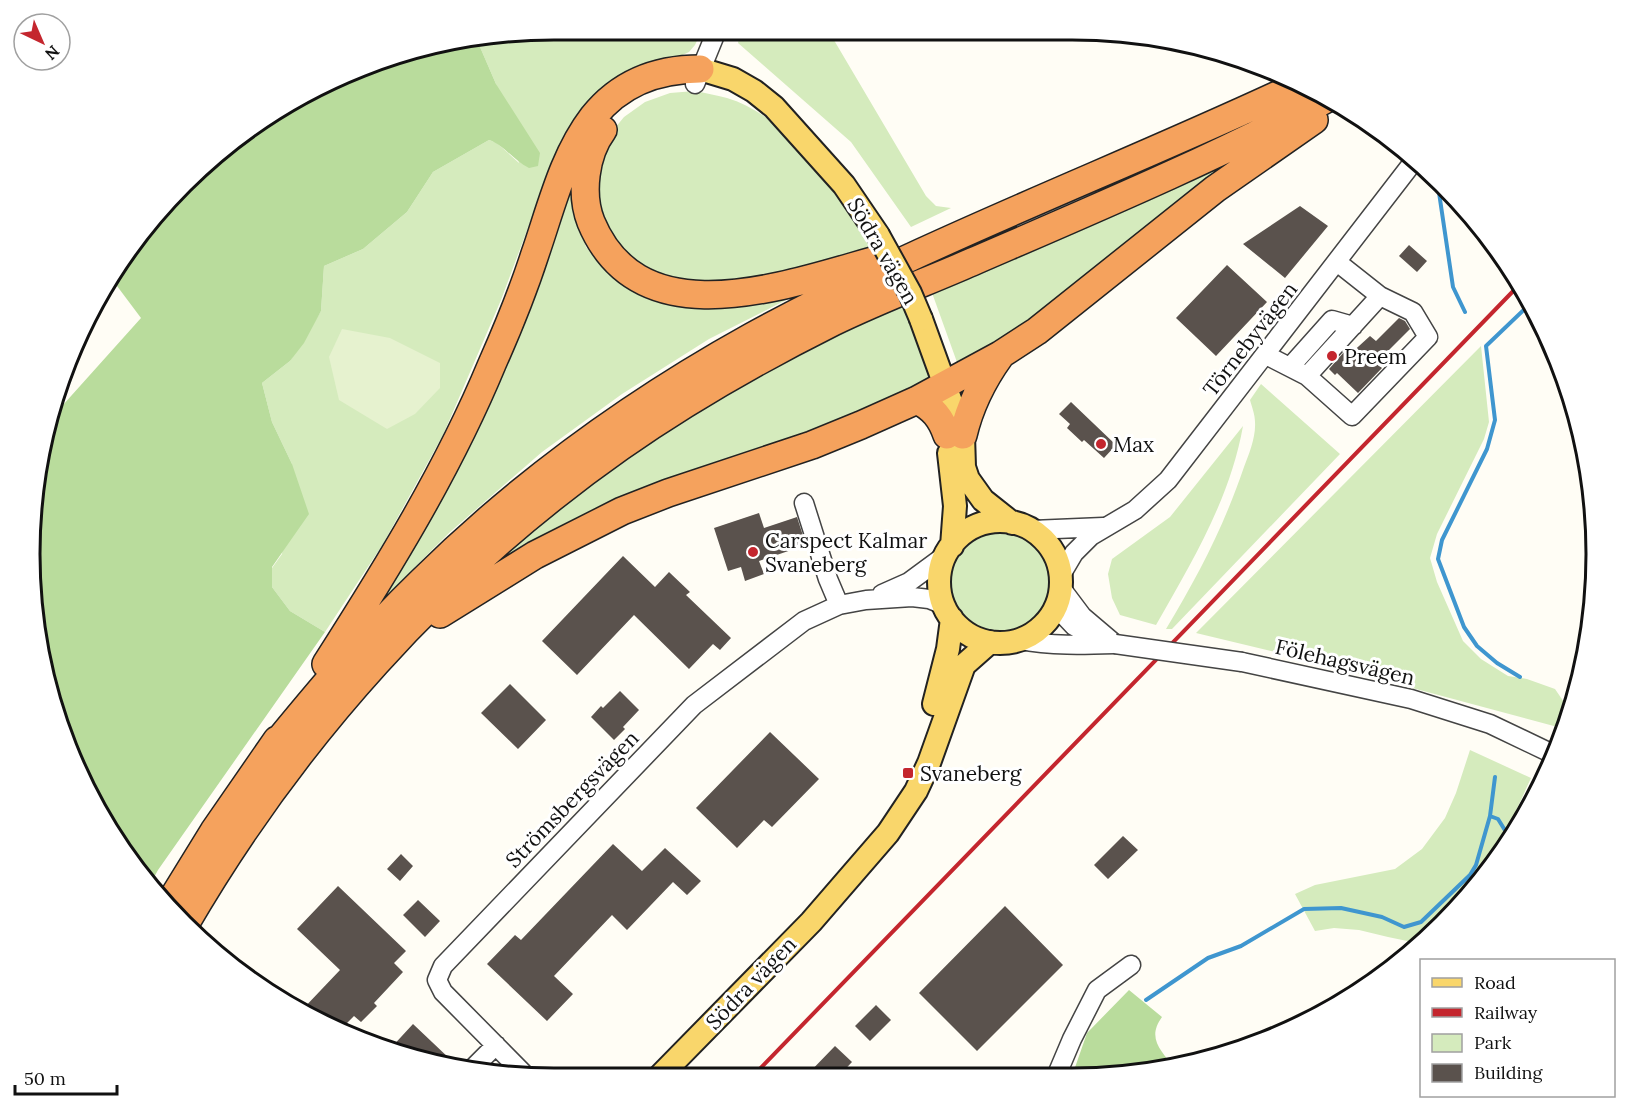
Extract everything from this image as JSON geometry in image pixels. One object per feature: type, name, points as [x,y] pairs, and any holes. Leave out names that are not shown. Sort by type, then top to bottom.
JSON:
[{"type":"highway","points":[[173,898],[389,564],[447,464],[488,375],[522,292],[561,179],[582,133],[606,102],[640,79],[663,72],[698,76]]},
{"type":"highway","points":[[698,76],[646,93],[628,104],[611,119],[598,137],[590,157],[586,176],[589,217],[608,254],[639,279],[659,288],[698,296],[777,288],[954,238]]},
{"type":"highway","points":[[267,755],[324,686],[398,605],[476,532],[533,483],[607,428],[675,383],[751,337],[830,297],[954,238],[1290,89]]},
{"type":"highway","points":[[190,917],[234,843],[288,768],[392,646],[491,550],[619,447],[752,365],[837,320],[1105,204],[1318,103]]},
{"type":"highway","points":[[392,646],[535,555],[603,520],[668,493],[812,445],[917,400],[1000,355],[1045,324],[1215,189],[1330,109]]},
{"type":"highway","points":[[917,400],[933,410],[942,423],[955,435],[984,379],[1000,355]]},
{"type":"main road","name":"Södra vägen","points":[[698,76],[733,79],[754,91],[774,107],[844,185],[878,235],[905,283],[921,319],[944,386],[968,479],[983,500],[1022,526]]},
{"type":"main road","name":"Södra vägen","points":[[949,550],[955,506],[955,435]]},
{"type":"main road","points":[[997,522],[1022,526],[1046,542],[1052,549],[1059,590],[1042,626],[1019,640],[1005,643],[990,642],[969,634],[948,612],[940,579],[949,550],[968,531],[982,524],[997,522]]},
{"type":"main road","name":"Södra vägen","points":[[844,885],[891,808],[918,753],[942,676],[948,612]]},
{"type":"main road","name":"Södra vägen","points":[[668,1068],[811,922],[888,833],[915,791],[929,763],[960,673],[969,659],[990,642]]},
{"type":"street","points":[[698,76],[713,40]]},
{"type":"street","name":"Törnebyvägen","points":[[1059,590],[1081,546],[1105,526],[1136,510],[1159,490],[1266,355],[1410,167]]},
{"type":"street","points":[[1266,355],[1307,376],[1352,416],[1428,337],[1413,312],[1380,296],[1337,262]]},
{"type":"street","points":[[1307,376],[1380,296]]},
{"type":"street","points":[[1290,367],[1332,320],[1353,326]]},
{"type":"street","points":[[804,503],[828,579],[839,604]]},
{"type":"street","name":"Törnebyvägen","points":[[1022,526],[1105,526]]},
{"type":"street","name":"Strömsbergsvägen","points":[[866,600],[909,582],[949,550]]},
{"type":"street","name":"Fölehagsvägen","points":[[1059,590],[1074,626],[1115,644]]},
{"type":"street","name":"Strömsbergsvägen","points":[[517,1067],[442,992],[437,980],[443,966],[694,705],[804,621],[839,604],[912,597],[929,599],[948,612]]},
{"type":"street","name":"Fölehagsvägen","points":[[1019,640],[1041,644],[1115,644],[1242,662],[1411,699],[1490,724],[1547,751]]},
{"type":"street","points":[[1060,1068],[1097,990],[1131,965]]},
{"type":"street","points":[[478,1063],[496,1045]]},
{"type":"green space","points":[[554,40],[697,40],[689,52],[674,59],[642,65],[605,88],[545,182],[501,300],[443,435],[383,544],[325,632],[290,611],[272,587],[272,568],[282,554],[292,464],[272,422],[262,383],[290,361],[321,311],[324,266],[363,249],[407,212],[433,172],[489,140],[497,143],[519,163],[496,84],[480,46]]},
{"type":"green space","points":[[739,40],[834,40],[926,196],[936,206],[951,208],[911,227],[851,142],[738,43]]},
{"type":"green space","points":[[480,46],[496,84],[540,153],[538,166],[529,168],[489,140],[433,172],[407,212],[363,249],[324,266],[321,311],[304,343],[290,361],[262,383],[272,422],[292,464],[309,514],[272,567],[272,587],[290,611],[325,632],[155,876],[109,812],[68,720],[50,655],[40,554],[50,454],[63,405],[141,318],[117,286],[168,216],[191,191],[242,147],[297,109],[358,80],[421,58]]},
{"type":"green space","points":[[695,91],[727,98],[750,108],[772,122],[792,139],[829,181],[875,246],[771,278],[699,285],[640,270],[609,240],[594,191],[606,139],[624,117],[645,102],[670,93]]},
{"type":"green space","points":[[1284,130],[1049,312],[958,365],[931,290]]},
{"type":"green space","points":[[573,171],[574,215],[586,247],[609,274],[635,290],[715,307],[788,299],[709,339],[622,394],[542,452],[450,532],[371,611]]},
{"type":"green space","points":[[905,301],[929,368],[930,379],[925,387],[480,571],[543,519],[662,432],[789,357]]},
{"type":"green space","points":[[342,329],[390,338],[440,363],[440,388],[415,414],[387,429],[339,400],[329,357]]},
{"type":"green space","points":[[1481,346],[1489,422],[1484,439],[1437,534],[1430,558],[1437,582],[1463,641],[1481,659],[1508,676],[1527,679],[1555,689],[1564,703],[1556,727],[1308,660],[1196,633]]},
{"type":"green space","points":[[1261,384],[1340,454],[1172,629],[1166,629],[1210,550],[1228,510],[1254,434],[1255,419],[1250,400]]},
{"type":"green space","points":[[1243,426],[1229,479],[1219,504],[1196,554],[1156,625],[1120,615],[1112,598],[1108,574],[1112,559],[1170,517]]},
{"type":"green space","points":[[1000,532],[1019,536],[1035,547],[1046,563],[1050,582],[1046,601],[1035,617],[1019,628],[1000,632],[981,628],[965,617],[954,601],[950,582],[954,563],[965,547],[981,536]]},
{"type":"green space","points":[[1470,750],[1531,778],[1515,816],[1500,840],[1459,893],[1410,942],[1359,930],[1334,928],[1315,931],[1295,894],[1315,885],[1395,869],[1422,849],[1445,818]]},
{"type":"green space","points":[[1129,990],[1162,1017],[1155,1032],[1158,1044],[1168,1060],[1106,1067],[1075,1068],[1087,1033]]},
{"type":"building","points":[[1300,206],[1328,226],[1285,278],[1243,244]]},
{"type":"building","points":[[1409,245],[1427,261],[1417,272],[1399,256]]},
{"type":"building","points":[[1227,265],[1267,302],[1216,356],[1176,318]]},
{"type":"building","points":[[1399,318],[1405,321],[1410,329],[1376,363],[1382,368],[1358,393],[1337,373],[1335,375],[1329,369],[1344,352],[1348,356],[1370,336],[1376,341]]},
{"type":"building","points":[[1071,402],[1116,445],[1104,458],[1067,428],[1070,424],[1059,414]]},
{"type":"building","name":"Carspect Kalmar Svaneberg","points":[[759,513],[764,528],[797,517],[806,545],[759,561],[764,574],[745,581],[741,567],[728,571],[714,528]]},
{"type":"building","points":[[623,556],[655,587],[669,572],[690,592],[686,595],[731,638],[720,650],[713,644],[689,669],[634,615],[577,675],[542,641]]},
{"type":"building","points":[[510,684],[546,720],[518,749],[481,713]]},
{"type":"building","points":[[620,691],[639,710],[614,740],[591,717]]},
{"type":"building","points":[[770,732],[819,779],[772,827],[764,820],[737,848],[696,808]]},
{"type":"building","points":[[1123,836],[1138,850],[1108,879],[1094,865]]},
{"type":"building","points":[[613,844],[642,871],[665,848],[701,881],[687,895],[673,882],[627,930],[612,915],[554,976],[573,994],[547,1021],[487,964],[515,935],[521,940]]},
{"type":"building","points":[[401,854],[413,866],[400,881],[387,869]]},
{"type":"building","points":[[338,886],[406,951],[394,963],[403,972],[374,1003],[377,1006],[361,1022],[354,1016],[346,1024],[307,1005],[340,970],[297,929]]},
{"type":"building","points":[[418,900],[440,921],[425,937],[403,915]]},
{"type":"building","points":[[1005,906],[1063,965],[977,1051],[919,993]]},
{"type":"building","points":[[876,1005],[891,1020],[870,1041],[855,1026]]},
{"type":"building","points":[[413,1024],[449,1058],[421,1051],[395,1043]]},
{"type":"building","points":[[835,1046],[852,1062],[846,1068],[814,1068]]},
{"type":"waterway","points":[[1439,195],[1453,287],[1465,312]]},
{"type":"waterway","points":[[1520,677],[1497,663],[1477,646],[1464,627],[1438,559],[1442,540],[1487,449],[1495,420],[1486,346],[1524,310]]},
{"type":"waterway","points":[[1146,1000],[1208,958],[1241,946],[1304,909],[1341,908],[1382,917],[1404,927],[1421,922],[1470,875],[1476,865],[1490,816],[1495,777]]},
{"type":"waterway","points":[[1490,816],[1498,819],[1506,831]]},
{"type":"railway","points":[[761,1068],[1513,291]]},
{"type":"place","name":"Preem","points":[[1332,356]]},
{"type":"place","name":"Max","points":[[1101,444]]},
{"type":"place","name":"Carspect Kalmar Svaneberg","points":[[753,552]]},
{"type":"place","name":"Svaneberg","points":[[908,773]]}]
